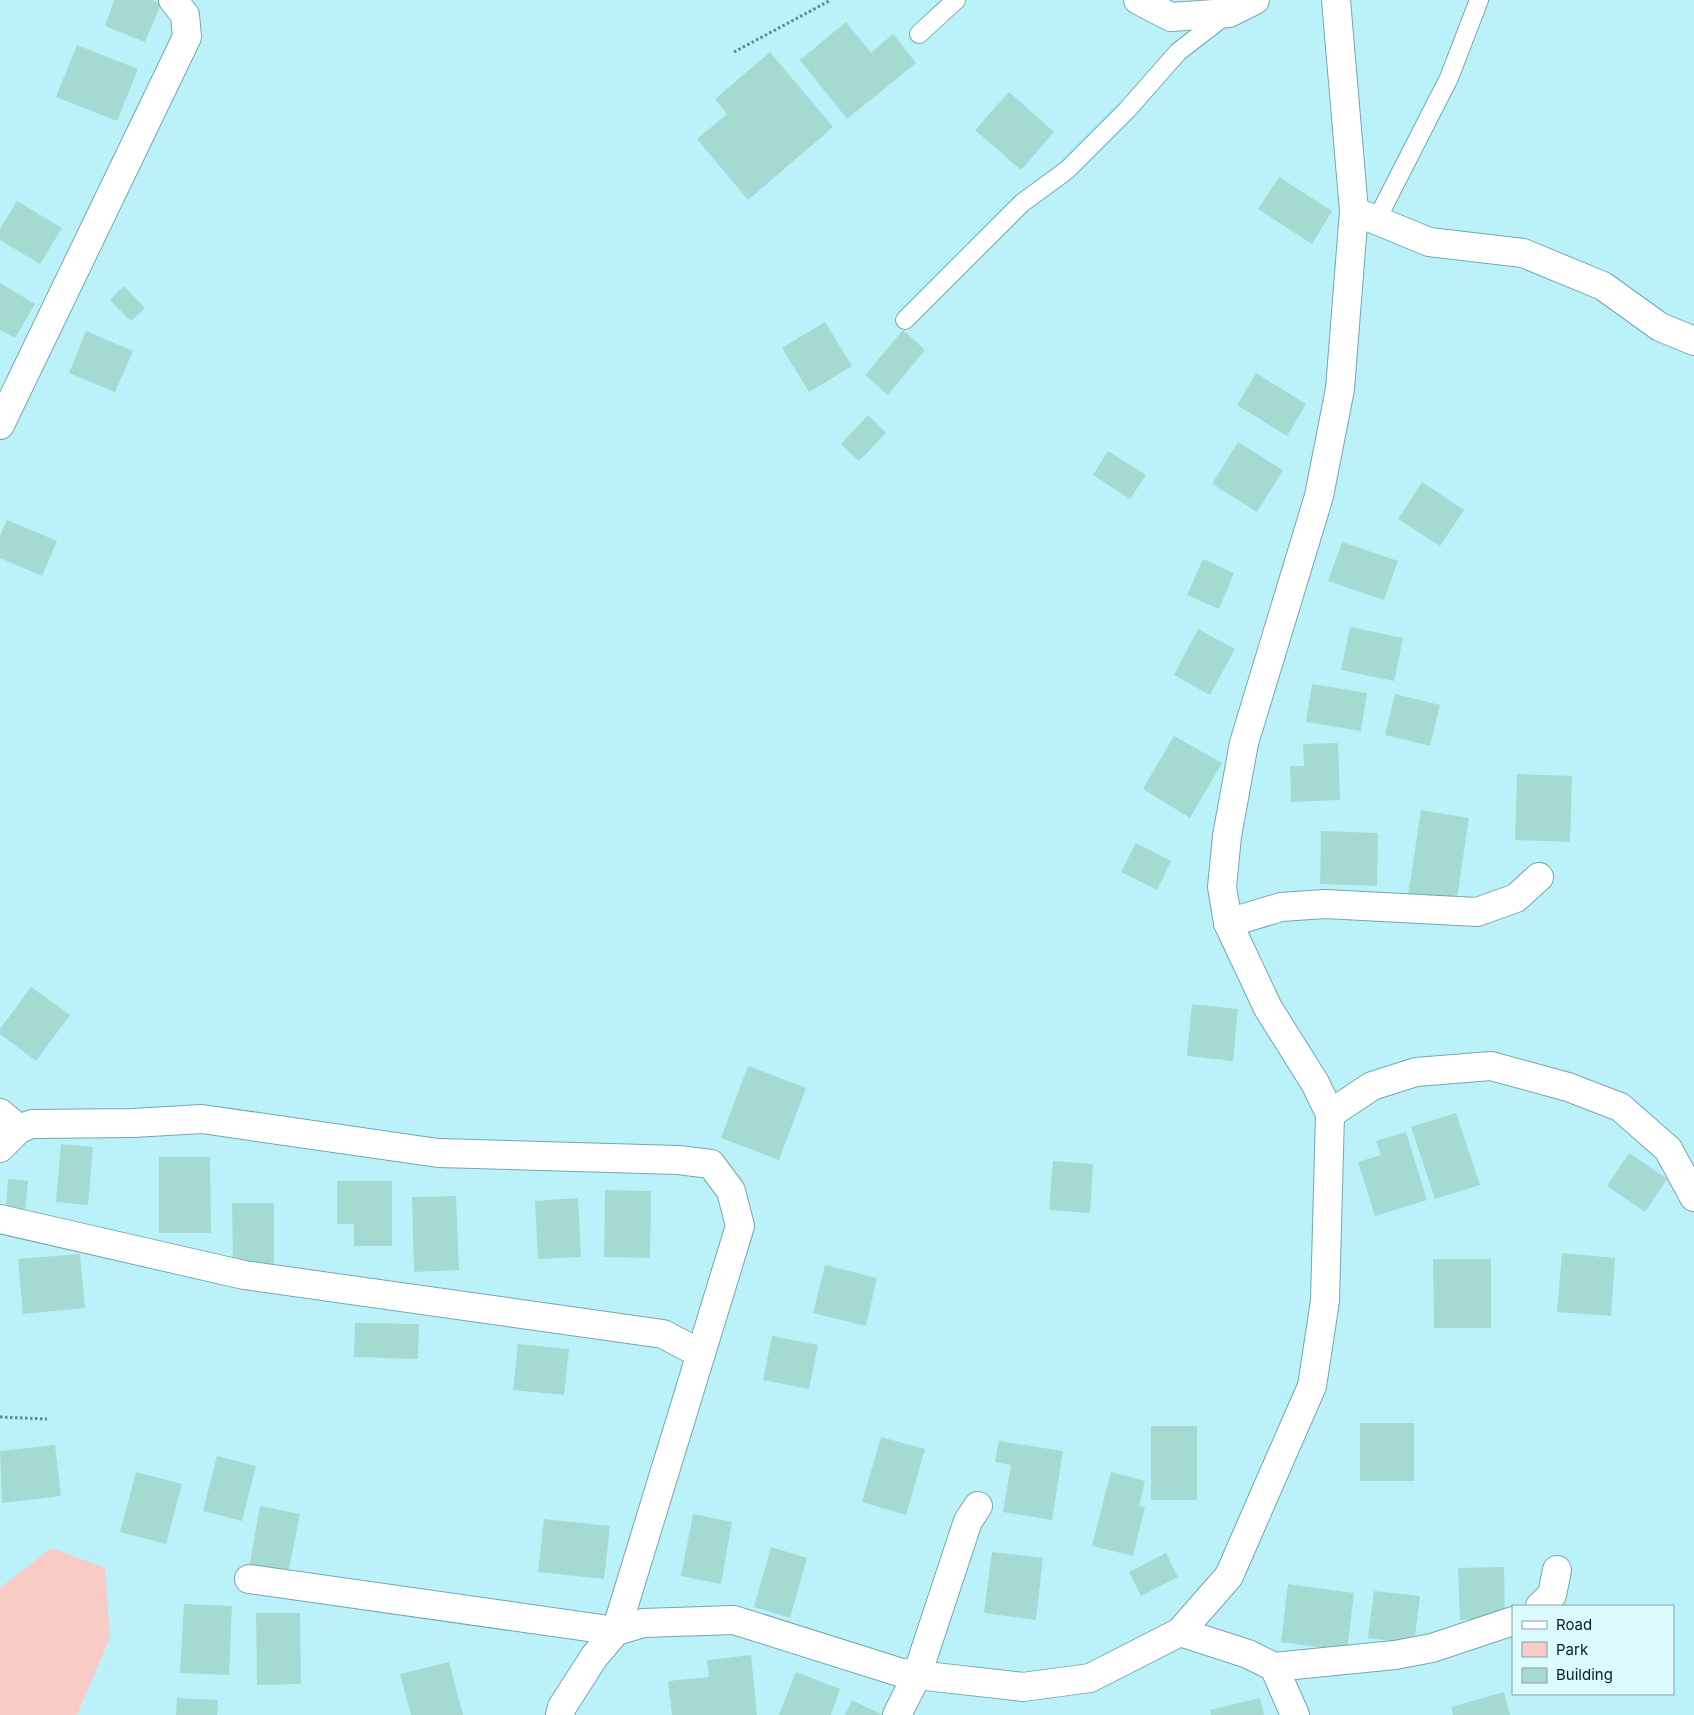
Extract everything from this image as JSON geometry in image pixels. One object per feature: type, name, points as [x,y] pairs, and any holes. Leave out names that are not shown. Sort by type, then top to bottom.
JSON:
[{"type":"street","points":[[0,425],[187,37],[184,15],[173,0]]},
{"type":"street","points":[[1138,0],[1171,18],[1229,13],[1255,0]]},
{"type":"street","points":[[249,1579],[616,1631],[642,1623],[734,1620],[902,1672],[1023,1687],[1090,1678],[1180,1632],[1229,1576],[1312,1386],[1325,1301],[1330,1114],[1315,1083],[1268,1008],[1228,923],[1222,887],[1226,844],[1244,743],[1319,496],[1340,389],[1365,216],[1336,0]]},
{"type":"street","points":[[1365,216],[1429,242],[1523,253],[1603,286],[1660,327],[1694,341]]},
{"type":"street","points":[[1228,923],[1280,907],[1325,904],[1477,912],[1516,898],[1539,877]]},
{"type":"street","points":[[1330,1114],[1372,1086],[1416,1072],[1491,1066],[1568,1087],[1620,1107],[1668,1149],[1694,1196]]},
{"type":"street","points":[[6,1130],[32,1124],[133,1123],[202,1119],[438,1153],[678,1160],[711,1164],[731,1191],[740,1226],[616,1631],[594,1657],[562,1707],[560,1715]]},
{"type":"street","points":[[0,1219],[244,1275],[663,1334],[701,1354]]},
{"type":"street","points":[[897,1715],[917,1675],[968,1521],[978,1506]]},
{"type":"street","points":[[1541,1605],[1552,1595],[1557,1570]]},
{"type":"street","points":[[1180,1632],[1248,1654],[1274,1667],[1394,1655],[1423,1650],[1512,1621]]},
{"type":"street","points":[[1274,1667],[1294,1715]]},
{"type":"lane","points":[[919,34],[956,0]]},
{"type":"lane","points":[[1365,216],[1449,78],[1479,0]]},
{"type":"lane","points":[[904,320],[1022,202],[1068,170],[1127,110],[1178,52],[1229,13]]},
{"type":"path","points":[[734,52],[831,0]]},
{"type":"path","points":[[0,1417],[46,1419]]},
{"type":"green space","points":[[51,1548],[105,1568],[110,1638],[77,1715],[0,1715],[0,1588]]},
{"type":"building","points":[[114,0],[151,0],[161,4],[145,42],[105,26]]},
{"type":"building","points":[[846,22],[871,53],[893,34],[916,63],[847,119],[800,60]]},
{"type":"building","points":[[77,45],[138,69],[117,121],[56,97]]},
{"type":"building","points":[[770,52],[833,127],[748,200],[697,139],[727,114],[715,99]]},
{"type":"building","points":[[1009,92],[1054,132],[1021,170],[975,130]]},
{"type":"building","points":[[1279,177],[1332,211],[1312,244],[1258,209]]},
{"type":"building","points":[[17,201],[62,228],[40,264],[0,240],[0,229]]},
{"type":"building","points":[[0,283],[35,304],[15,338],[0,330]]},
{"type":"building","points":[[124,286],[145,308],[131,321],[110,300]]},
{"type":"building","points":[[825,322],[852,366],[809,392],[782,348]]},
{"type":"building","points":[[903,330],[925,350],[888,395],[865,375]]},
{"type":"building","points":[[86,331],[133,351],[115,392],[69,373]]},
{"type":"building","points":[[1256,373],[1306,404],[1287,436],[1237,405]]},
{"type":"building","points":[[868,415],[886,433],[859,461],[841,444]]},
{"type":"building","points":[[1238,442],[1283,470],[1257,512],[1212,484]]},
{"type":"building","points":[[1108,451],[1146,475],[1130,499],[1093,475]]},
{"type":"building","points":[[1422,482],[1464,510],[1440,546],[1398,519]]},
{"type":"building","points":[[7,520],[57,541],[42,576],[0,558],[0,536]]},
{"type":"building","points":[[1342,542],[1398,561],[1384,600],[1328,581]]},
{"type":"building","points":[[1203,559],[1234,573],[1219,609],[1187,595]]},
{"type":"building","points":[[1350,627],[1403,638],[1394,681],[1341,670]]},
{"type":"building","points":[[1198,629],[1235,649],[1210,695],[1174,675]]},
{"type":"building","points":[[1312,684],[1367,693],[1361,731],[1306,722]]},
{"type":"building","points":[[1395,694],[1440,705],[1430,746],[1385,735]]},
{"type":"building","points":[[1174,736],[1222,763],[1190,818],[1143,789]]},
{"type":"building","points":[[1338,743],[1340,800],[1291,802],[1290,766],[1304,766],[1303,744]]},
{"type":"building","points":[[1517,774],[1572,776],[1570,842],[1515,840]]},
{"type":"building","points":[[1421,810],[1469,818],[1456,904],[1408,896]]},
{"type":"building","points":[[1321,831],[1378,833],[1377,886],[1320,884]]},
{"type":"building","points":[[1136,843],[1171,861],[1157,890],[1121,872]]},
{"type":"building","points":[[31,987],[70,1015],[36,1061],[0,1034],[0,1029]]},
{"type":"building","points":[[1192,1004],[1238,1009],[1233,1061],[1187,1056]]},
{"type":"building","points":[[748,1066],[806,1088],[779,1160],[721,1138]]},
{"type":"building","points":[[1456,1113],[1480,1185],[1435,1199],[1411,1127]]},
{"type":"building","points":[[1406,1132],[1427,1200],[1375,1216],[1358,1162],[1381,1155],[1376,1141]]},
{"type":"building","points":[[61,1144],[93,1147],[88,1205],[56,1202]]},
{"type":"building","points":[[1629,1153],[1667,1179],[1645,1212],[1607,1186]]},
{"type":"building","points":[[159,1157],[210,1157],[211,1233],[159,1233]]},
{"type":"building","points":[[1053,1161],[1093,1164],[1090,1213],[1049,1210]]},
{"type":"building","points":[[8,1179],[28,1181],[25,1211],[6,1209]]},
{"type":"building","points":[[337,1181],[392,1181],[392,1246],[354,1246],[354,1224],[337,1224]]},
{"type":"building","points":[[605,1190],[651,1191],[650,1258],[604,1257]]},
{"type":"building","points":[[456,1196],[459,1270],[414,1272],[412,1197]]},
{"type":"building","points":[[578,1198],[581,1257],[538,1259],[535,1201]]},
{"type":"building","points":[[232,1203],[274,1203],[274,1265],[233,1266]]},
{"type":"building","points":[[1562,1253],[1615,1258],[1611,1316],[1557,1312]]},
{"type":"building","points":[[80,1254],[85,1308],[23,1314],[18,1259]]},
{"type":"building","points":[[1433,1259],[1491,1259],[1491,1328],[1434,1328]]},
{"type":"building","points":[[825,1265],[877,1278],[866,1326],[813,1313]]},
{"type":"building","points":[[355,1323],[419,1324],[418,1359],[354,1357]]},
{"type":"building","points":[[772,1336],[818,1345],[809,1389],[763,1380]]},
{"type":"building","points":[[518,1344],[569,1349],[564,1395],[513,1390]]},
{"type":"building","points":[[1360,1423],[1414,1423],[1414,1481],[1360,1481]]},
{"type":"building","points":[[1151,1426],[1197,1426],[1197,1500],[1151,1500]]},
{"type":"building","points":[[881,1437],[925,1449],[906,1515],[862,1502]]},
{"type":"building","points":[[999,1441],[1063,1451],[1052,1520],[1003,1512],[1011,1465],[995,1462]]},
{"type":"building","points":[[55,1445],[61,1496],[2,1503],[0,1451]]},
{"type":"building","points":[[217,1456],[256,1466],[242,1521],[203,1511]]},
{"type":"building","points":[[136,1472],[182,1484],[166,1544],[120,1532]]},
{"type":"building","points":[[1111,1472],[1145,1481],[1139,1506],[1145,1507],[1133,1556],[1092,1546]]},
{"type":"building","points":[[260,1506],[300,1514],[288,1574],[249,1567]]},
{"type":"building","points":[[693,1514],[732,1522],[721,1584],[681,1576]]},
{"type":"building","points":[[544,1519],[610,1526],[604,1579],[538,1572]]},
{"type":"building","points":[[771,1547],[807,1558],[790,1618],[754,1607]]},
{"type":"building","points":[[992,1552],[1043,1558],[1036,1620],[984,1613]]},
{"type":"building","points":[[1166,1553],[1178,1577],[1141,1596],[1129,1572]]},
{"type":"building","points":[[1504,1567],[1505,1618],[1460,1620],[1458,1568]]},
{"type":"building","points":[[1288,1584],[1354,1593],[1347,1651],[1281,1642]]},
{"type":"building","points":[[1374,1591],[1420,1596],[1414,1644],[1368,1638]]},
{"type":"building","points":[[184,1604],[232,1606],[229,1675],[180,1673]]},
{"type":"building","points":[[256,1613],[300,1613],[301,1684],[257,1685]]},
{"type":"building","points":[[751,1655],[757,1715],[672,1715],[668,1681],[709,1677],[707,1660]]},
{"type":"building","points":[[449,1662],[463,1715],[411,1715],[400,1674]]},
{"type":"building","points":[[796,1672],[840,1689],[831,1715],[779,1715]]},
{"type":"building","points":[[1504,1692],[1510,1715],[1453,1715],[1451,1707]]},
{"type":"building","points":[[177,1698],[218,1700],[217,1715],[176,1715]]},
{"type":"building","points":[[1260,1698],[1264,1715],[1211,1715],[1210,1710]]},
{"type":"building","points":[[852,1700],[883,1715],[845,1715]]}]
